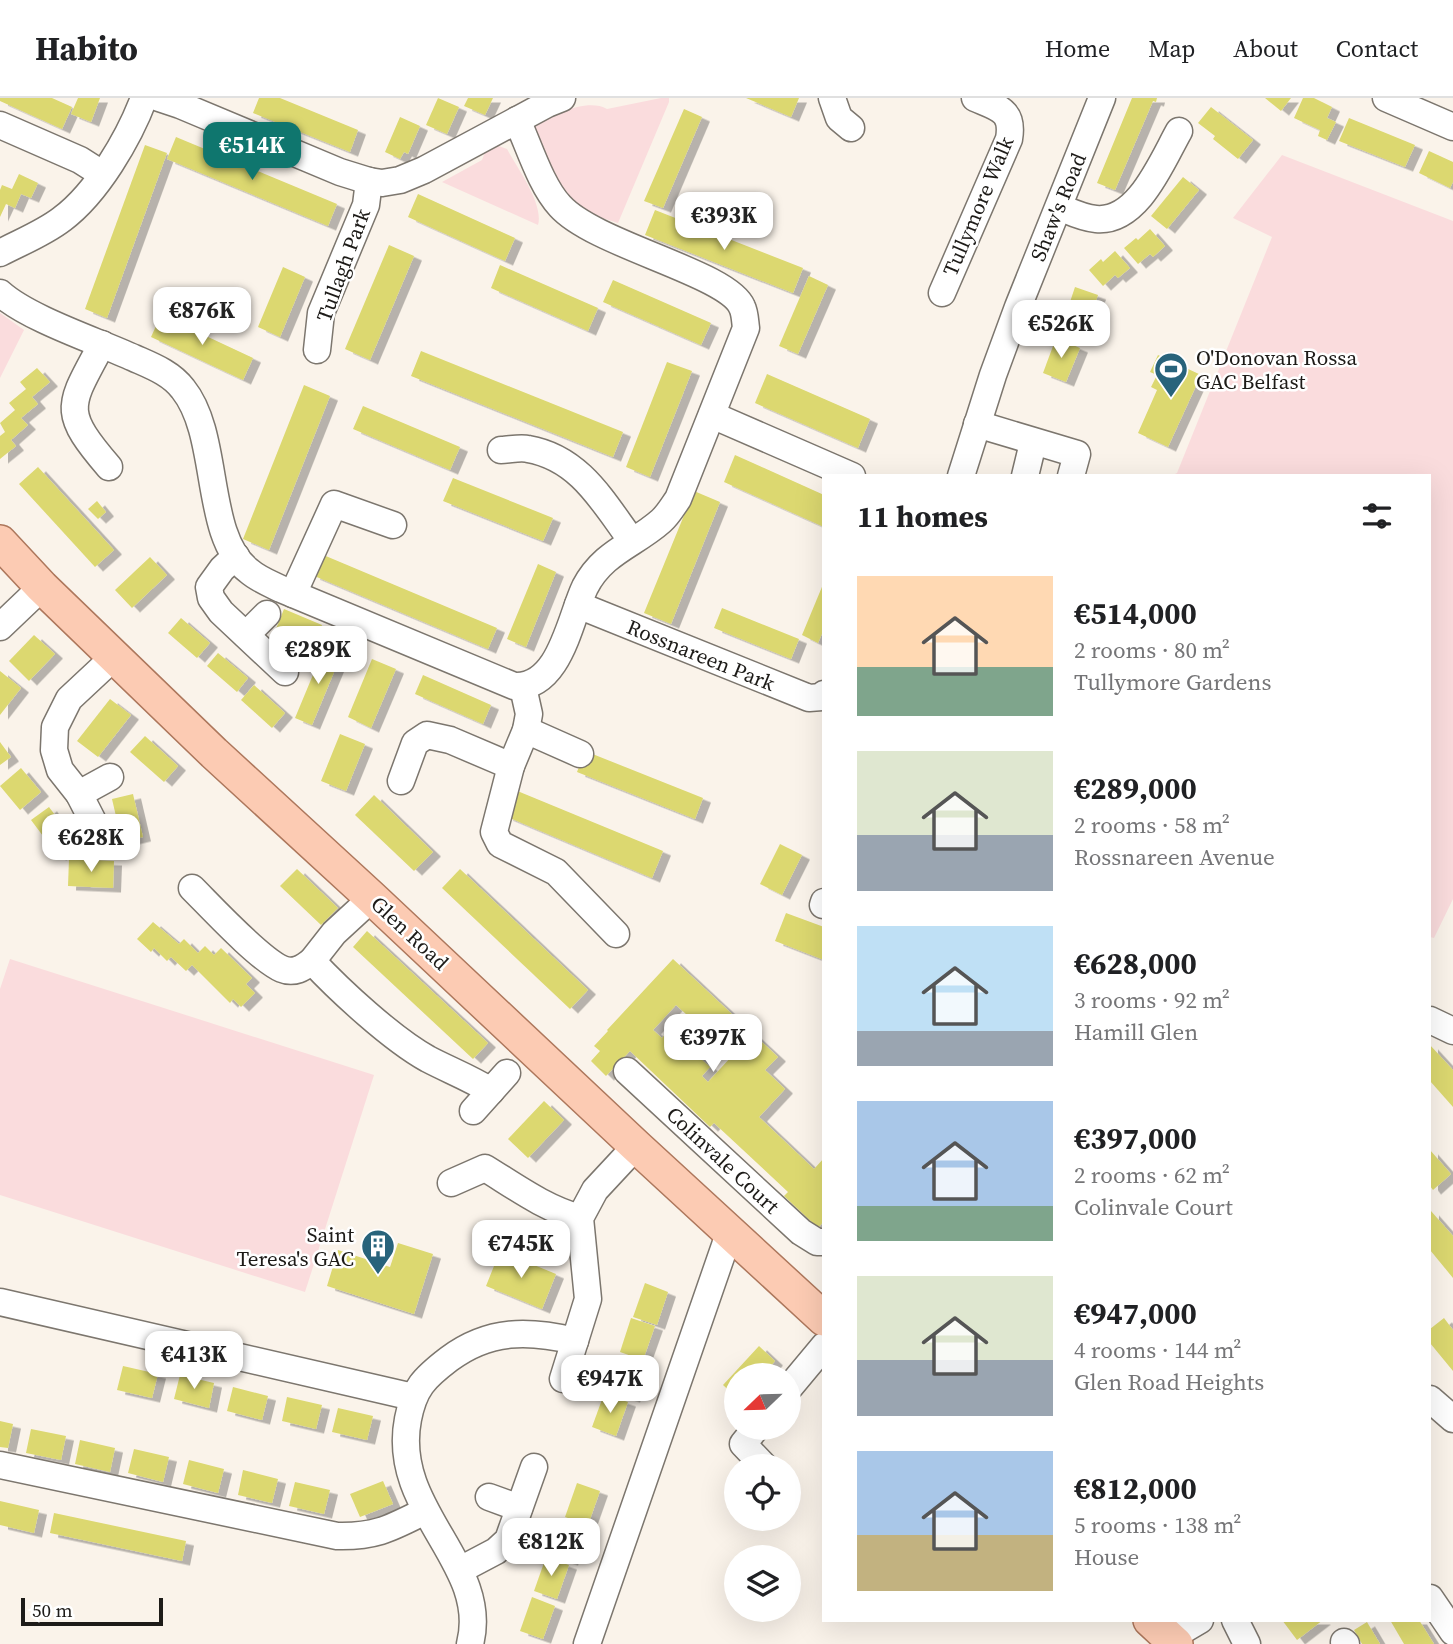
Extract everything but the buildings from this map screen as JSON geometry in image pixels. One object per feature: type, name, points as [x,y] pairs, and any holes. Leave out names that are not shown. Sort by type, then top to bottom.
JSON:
[{"type":"main road","name":"Glen Road","points":[[0,542],[42,587],[214,754],[822,1317]]},
{"type":"street","points":[[0,253],[62,219],[82,201],[102,174],[137,116],[144,98]]},
{"type":"street","points":[[159,98],[180,104],[340,172],[382,183],[400,180],[424,170],[562,98]]},
{"type":"street","points":[[832,98],[839,118],[850,128]]},
{"type":"street","name":"Tullymore Walk","points":[[942,293],[1010,139],[1012,125],[1007,114],[975,98]]},
{"type":"street","name":"Shaw's Road","points":[[962,474],[1018,307],[1101,98]]},
{"type":"street","points":[[1386,98],[1453,127]]},
{"type":"street","points":[[0,293],[9,302],[163,370],[183,388],[195,407],[203,432],[223,530],[236,556],[248,571],[293,594],[514,686],[523,687],[549,669],[563,648],[584,589],[597,566],[662,520],[678,499],[746,328],[742,306],[734,296],[717,285],[610,240],[560,206],[546,184],[517,120]]},
{"type":"street","points":[[0,125],[80,160],[102,174]]},
{"type":"street","points":[[1059,207],[1100,220],[1116,216],[1129,208],[1145,191],[1179,131]]},
{"type":"street","name":"Tullagh Park","points":[[317,350],[321,313],[366,205],[369,181]]},
{"type":"street","points":[[102,344],[74,397],[74,416],[87,442],[109,467]]},
{"type":"street","points":[[712,415],[847,474]]},
{"type":"street","points":[[977,425],[1077,454],[1072,474]]},
{"type":"street","points":[[1025,474],[1033,443]]},
{"type":"street","points":[[501,450],[527,448],[561,461],[578,471],[632,541]]},
{"type":"street","points":[[293,594],[334,504],[393,525]]},
{"type":"street","points":[[236,556],[209,587],[211,598],[221,612],[285,672]]},
{"type":"street","points":[[0,626],[42,587]]},
{"type":"street","name":"Rossnareen Park","points":[[578,606],[809,698],[822,697]]},
{"type":"street","points":[[246,635],[267,614]]},
{"type":"street","points":[[101,837],[79,794],[60,770],[54,750],[55,727],[69,699],[114,657]]},
{"type":"street","points":[[523,687],[529,714],[526,730],[511,766],[494,832],[500,844],[556,872],[616,934]]},
{"type":"street","points":[[526,730],[580,754]]},
{"type":"street","points":[[401,780],[415,743],[427,735],[450,740],[511,766]]},
{"type":"street","points":[[79,794],[110,777]]},
{"type":"street","points":[[191,888],[266,958],[284,970],[301,970],[312,961],[334,933],[372,898]]},
{"type":"street","points":[[312,961],[392,1034],[427,1059],[463,1074],[499,1082],[473,1111]]},
{"type":"street","points":[[1431,1020],[1453,1031]]},
{"type":"street","name":"Colinvale Court","points":[[627,1071],[801,1232],[822,1242]]},
{"type":"street","points":[[563,1379],[588,1299],[579,1218],[595,1190],[636,1146]]},
{"type":"street","points":[[451,1183],[485,1168],[535,1201],[579,1218]]},
{"type":"street","points":[[587,1644],[730,1231]]},
{"type":"street","points":[[0,1302],[413,1397]]},
{"type":"street","points":[[470,1644],[475,1622],[470,1595],[460,1570],[425,1511],[408,1467],[405,1435],[413,1397],[430,1373],[466,1346],[516,1333],[542,1334],[575,1341]]},
{"type":"street","points":[[802,1372],[822,1348]]},
{"type":"street","points":[[1431,1400],[1453,1419]]},
{"type":"street","points":[[746,1440],[743,1444],[753,1454]]},
{"type":"street","points":[[0,1465],[337,1536],[362,1537],[383,1531],[425,1511]]},
{"type":"street","points":[[460,1570],[496,1551],[508,1540],[534,1467]]},
{"type":"street","points":[[489,1497],[519,1508]]},
{"type":"street","points":[[1431,1599],[1453,1632]]},
{"type":"street","points":[[1164,1633],[1178,1633],[1197,1622]]},
{"type":"street","points":[[1236,1622],[1247,1644]]},
{"type":"shaded area","points":[[669,98],[669,102],[618,223],[593,215],[565,198],[533,130],[536,122],[581,106],[591,105],[607,109]]},
{"type":"shaded area","points":[[496,145],[507,149],[528,186],[537,207],[538,225],[442,182],[482,160],[487,147]]},
{"type":"shaded area","points":[[1282,155],[1453,221],[1453,899],[1434,938],[1431,937],[1431,474],[1175,474],[1272,237],[1233,218]]},
{"type":"shaded area","points":[[0,313],[24,330],[0,378]]},
{"type":"shaded area","points":[[10,959],[374,1075],[305,1292],[0,1195],[0,989]]},
{"type":"place","name":"O'Donovan Rossa GAC Belfast","points":[[1171,399]]},
{"type":"place","name":"Saint Teresa's GAC","points":[[378,1276]]}]
